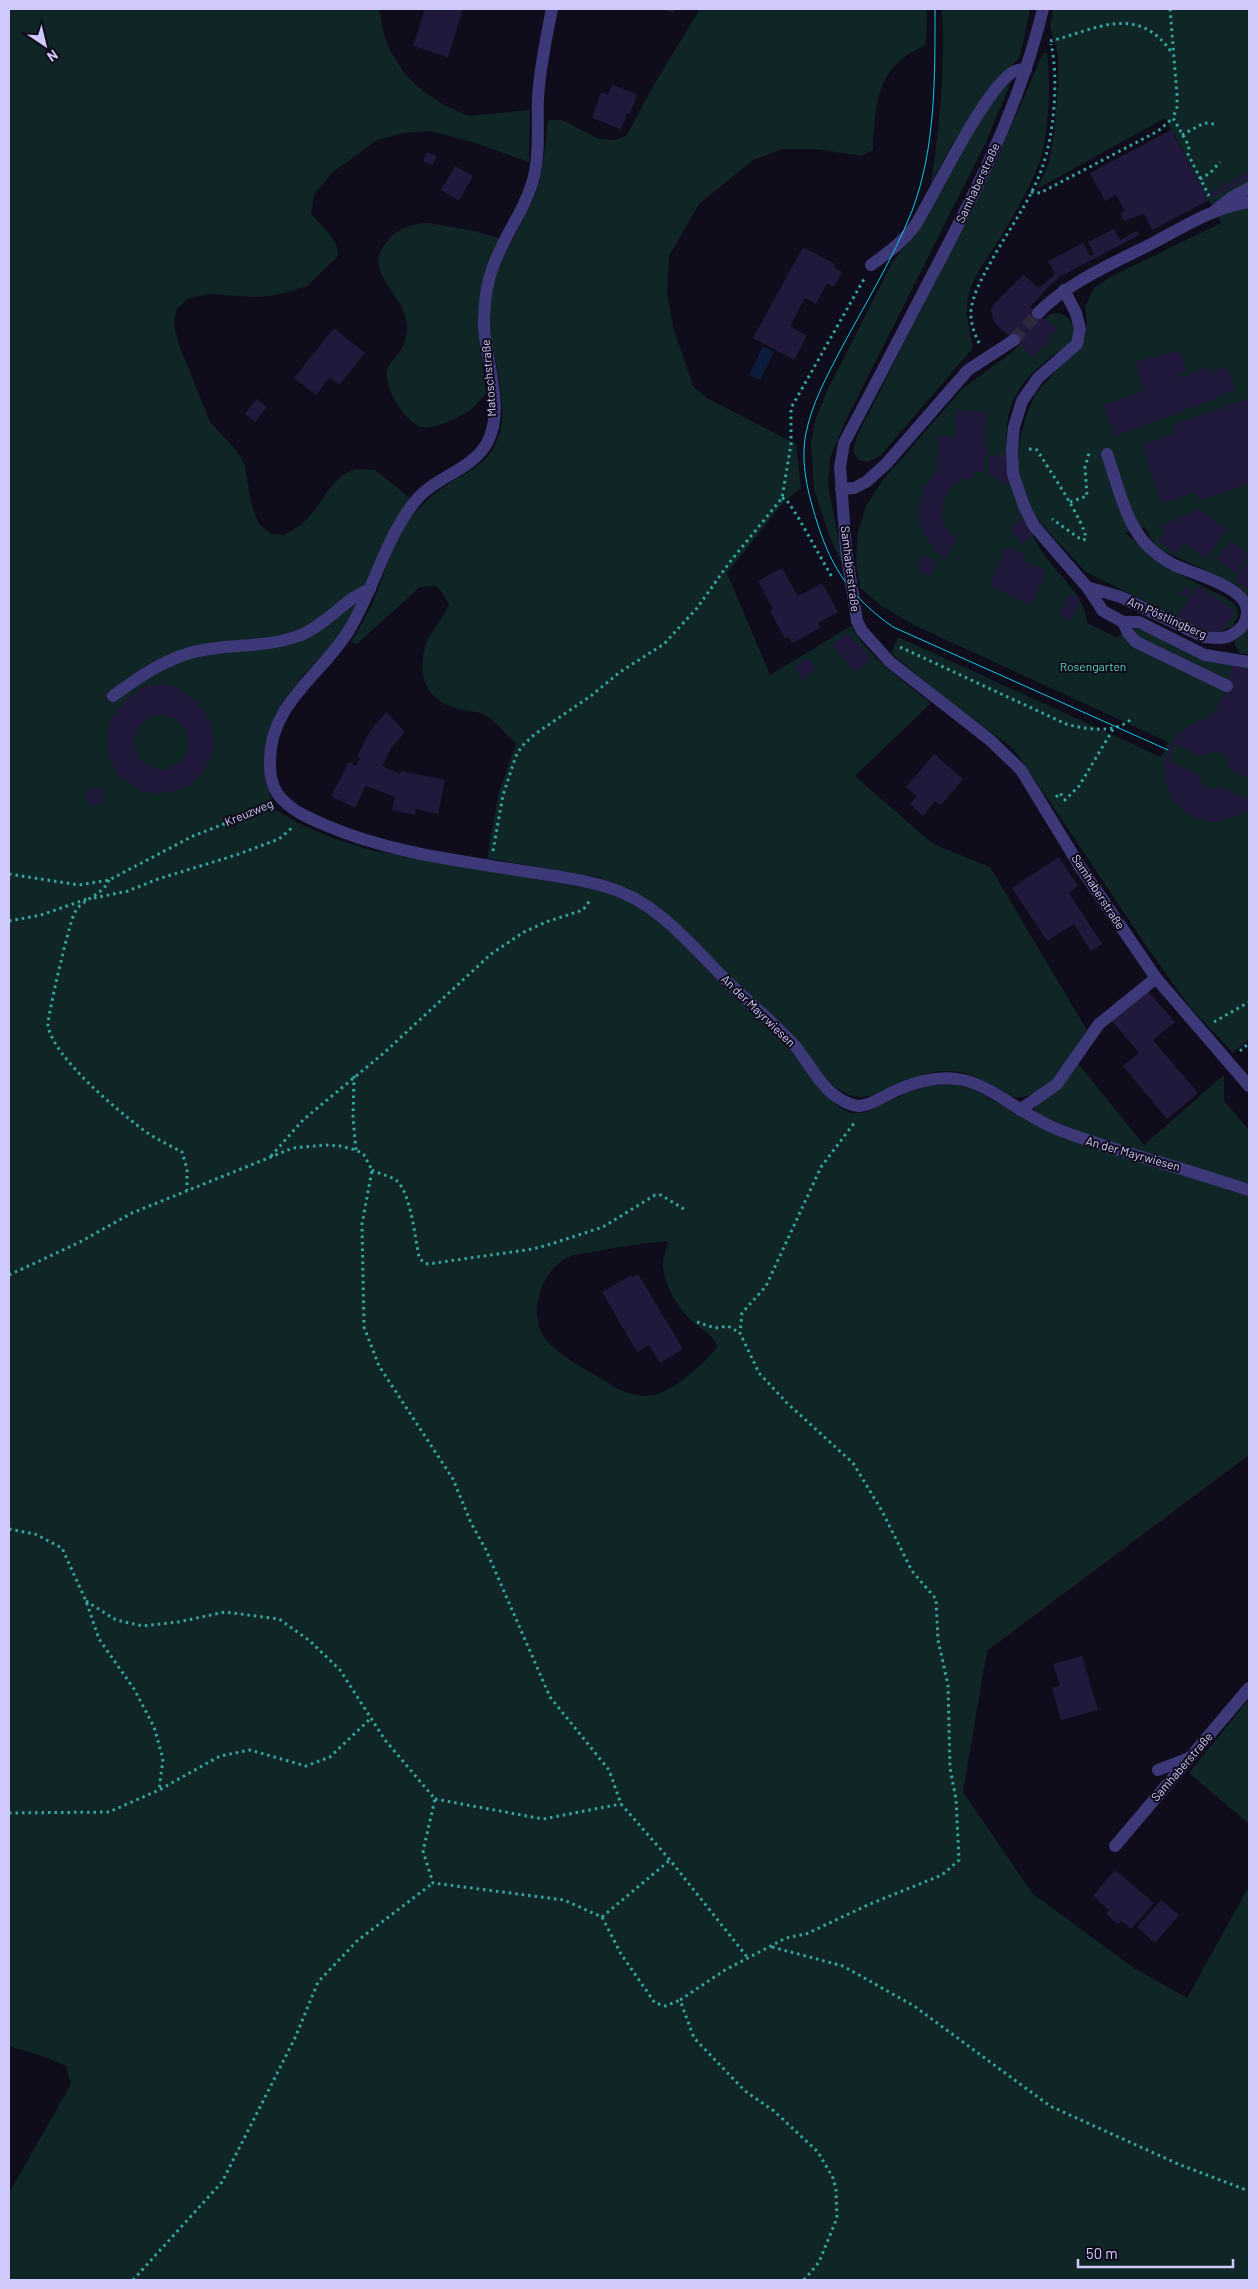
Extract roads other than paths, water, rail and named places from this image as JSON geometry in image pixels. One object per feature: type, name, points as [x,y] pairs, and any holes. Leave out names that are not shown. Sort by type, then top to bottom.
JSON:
[{"type":"street","name":"Matoschstraße","points":[[281,799],[274,786],[270,766],[271,747],[278,723],[293,695],[345,636],[370,589],[395,533],[418,497],[438,481],[475,458],[486,446],[492,430],[494,405],[484,327],[486,294],[494,265],[526,202],[534,178],[539,151],[538,98],[552,9]]},
{"type":"street","name":"Samhaberstraße","points":[[1043,9],[1036,39],[1011,111],[962,219],[844,443],[841,455],[841,489],[857,621],[869,641],[901,671],[1000,748],[1021,770],[1082,868],[1156,978],[1247,1084]]},
{"type":"street","points":[[871,265],[901,242],[916,223],[966,133],[997,89],[1010,74],[1018,70],[1026,70]]},
{"type":"street","points":[[1038,313],[1064,290],[1213,204],[1249,188]]},
{"type":"street","points":[[1213,204],[1249,202]]},
{"type":"street","name":"Am Pöstlingberg","points":[[1064,290],[1076,313],[1080,329],[1077,344],[1038,378],[1022,401],[1014,427],[1012,448],[1013,474],[1024,506],[1034,526],[1087,587],[1103,611],[1124,622],[1139,622],[1205,655],[1249,662]]},
{"type":"street","points":[[841,489],[854,488],[866,482],[886,464],[950,388],[968,370],[1014,340]]},
{"type":"street","name":"Am Pöstlingberg","points":[[1087,587],[1121,597],[1204,636],[1218,639],[1229,637],[1240,630],[1246,620],[1247,607],[1240,596],[1229,588],[1172,564],[1145,543],[1132,523],[1107,454]]},
{"type":"street","points":[[113,696],[160,665],[190,652],[268,643],[302,634],[326,621],[362,592],[370,589]]},
{"type":"street","points":[[1124,622],[1128,633],[1136,642],[1227,686]]},
{"type":"street","name":"Kreuzweg","points":[[281,799],[302,814],[341,832],[367,840],[491,866]]},
{"type":"street","name":"An der Mayrwiesen","points":[[491,866],[595,884],[629,896],[666,920],[786,1037],[830,1092],[846,1102],[862,1106],[911,1084],[947,1078],[972,1083],[1046,1124],[1079,1138],[1249,1190]]},
{"type":"street","points":[[1020,1110],[1057,1084],[1099,1024],[1156,978]]},
{"type":"street","name":"Samhaberstraße","points":[[1115,1846],[1249,1688]]},
{"type":"street","points":[[1158,1770],[1189,1758]]},
{"type":"water","points":[[763,346],[774,352],[760,380],[749,375]]},
{"type":"tunnel","points":[[1014,340],[1038,313]]},
{"type":"tram line","points":[[935,9],[935,60],[930,137],[920,187],[912,211],[896,246],[821,390],[812,411],[806,433],[804,467],[817,522],[829,555],[845,582],[866,605],[893,627],[1168,750]]},
{"type":"park label","name":"Rosengarten","points":[[1093,667]]}]
